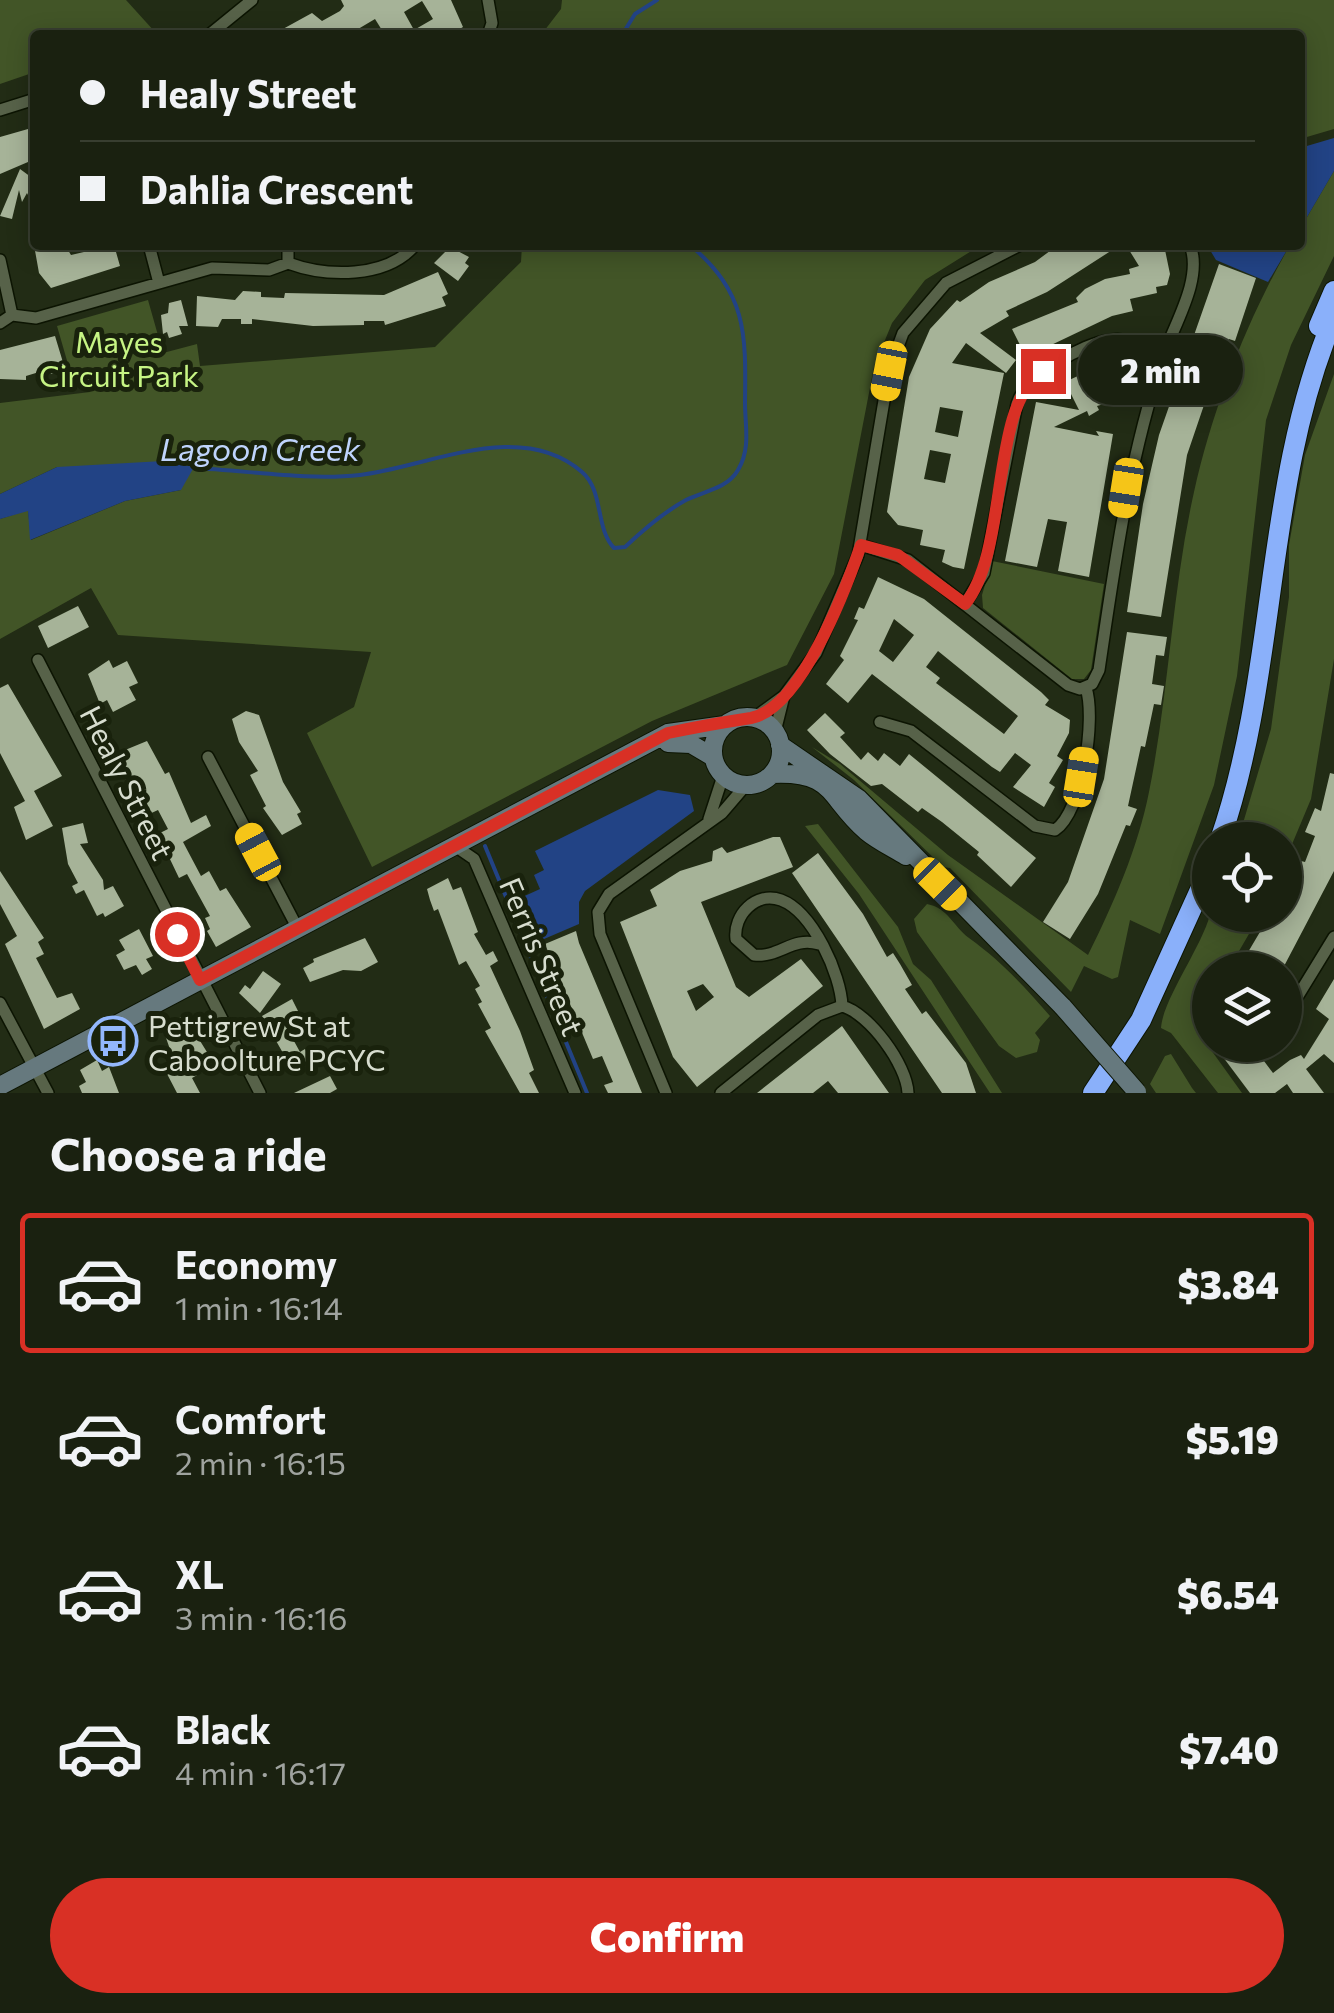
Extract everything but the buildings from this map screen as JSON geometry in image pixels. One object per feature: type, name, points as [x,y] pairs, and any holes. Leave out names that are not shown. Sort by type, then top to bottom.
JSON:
[{"type":"highway","points":[[1268,600],[1272,494],[1287,416],[1334,292]]},
{"type":"highway","points":[[1226,822],[1260,679],[1282,491],[1298,418],[1334,316]]},
{"type":"highway","points":[[1093,1093],[1149,1006],[1192,909]]},
{"type":"main road","points":[[0,1086],[668,733],[754,718],[846,788],[1064,1007],[1137,1093]]},
{"type":"main road","points":[[725,725],[713,745],[713,757],[723,776],[746,785],[772,774],[819,779],[867,832],[916,860]]},
{"type":"main road","points":[[772,774],[778,738]]},
{"type":"main road","points":[[651,744],[684,742],[713,757]]},
{"type":"street","points":[[215,30],[252,0]]},
{"type":"street","points":[[488,0],[490,30]]},
{"type":"street","points":[[0,110],[30,101]]},
{"type":"street","points":[[150,250],[160,283]]},
{"type":"street","points":[[288,250],[288,263]]},
{"type":"street","points":[[0,323],[12,315],[36,318],[212,268],[269,270],[288,263],[306,270],[373,270],[398,261],[410,250]]},
{"type":"street","points":[[754,718],[784,696],[824,640],[861,545],[861,515],[889,371],[903,333],[946,283],[1010,250]]},
{"type":"street","points":[[880,722],[911,731],[1034,826],[1055,830],[1066,818],[1081,777],[1091,714],[1086,688],[1099,670],[1126,488],[1164,354],[1191,280],[1191,250]]},
{"type":"street","points":[[0,260],[12,315]]},
{"type":"street","points":[[965,604],[984,573],[1016,404],[1025,385],[1043,371],[1111,340],[1164,354]]},
{"type":"street","points":[[861,545],[898,555],[1068,686],[1086,688]]},
{"type":"street","name":"Healy Street","points":[[38,660],[260,1093]]},
{"type":"street","points":[[778,738],[784,696]]},
{"type":"street","points":[[208,756],[298,929]]},
{"type":"street","points":[[709,819],[723,776]]},
{"type":"street","points":[[666,1093],[597,921],[609,894],[722,813],[746,785]]},
{"type":"street","name":"Ferris Street","points":[[456,846],[474,859],[576,1093]]},
{"type":"street","points":[[819,944],[801,940],[772,954],[754,955],[736,939],[736,922],[746,908],[775,898],[796,912],[819,944],[840,978],[842,1006]]},
{"type":"street","points":[[1302,989],[1334,937]]},
{"type":"street","points":[[0,1003],[48,1093]]},
{"type":"street","points":[[721,1093],[818,1015],[842,1006],[863,1016],[907,1079],[908,1093]]},
{"type":"green space","points":[[0,0],[126,0],[153,30],[30,30],[30,74],[0,84]]},
{"type":"green space","points":[[562,0],[1334,0],[1334,129],[1305,138],[1305,30],[545,30],[561,9]]},
{"type":"green space","points":[[1334,171],[1334,256],[1291,345],[1266,420],[1237,676],[1214,785],[1201,822],[1192,822],[1192,846],[1160,934],[1130,920],[1118,977],[1112,979],[1084,966],[1071,992],[950,868],[943,867],[854,780],[812,747],[840,764],[948,855],[1088,955],[1124,876],[1144,813],[1156,755],[1187,529],[1211,428],[1233,365],[1287,250],[1305,250],[1305,220]]},
{"type":"green space","name":"Mayes Circuit Park","points":[[522,250],[973,250],[925,280],[892,323],[874,367],[834,574],[787,665],[652,721],[372,867],[307,733],[354,707],[371,652],[118,635],[91,588],[0,639],[0,519],[28,510],[31,540],[125,501],[181,490],[57,467],[0,494],[0,403],[90,392],[72,378],[57,326],[148,300],[163,353],[197,344],[200,366],[435,347],[521,262]]},
{"type":"green space","points":[[1334,374],[1334,659],[1311,799],[1301,822],[1243,822],[1271,729],[1289,597],[1289,545],[1305,455]]},
{"type":"green space","points":[[992,561],[1104,584],[1091,670],[1084,679],[1072,679],[983,608],[982,595]]},
{"type":"green space","points":[[818,824],[898,927],[913,964],[931,980],[1002,1093],[990,1093],[859,894],[805,826]]},
{"type":"green space","points":[[927,904],[945,913],[1012,974],[1050,1016],[1035,1033],[1040,1040],[1037,1052],[1016,1058],[999,1046],[917,932],[914,919]]},
{"type":"green space","points":[[1203,932],[1250,932],[1238,952],[1194,952]]},
{"type":"green space","points":[[1192,955],[1192,1060],[1171,1033],[1161,1028],[1168,1003]]},
{"type":"green space","points":[[1171,1054],[1196,1093],[1156,1093],[1150,1084],[1165,1056]]},
{"type":"green space","points":[[1194,1062],[1220,1062],[1242,1093],[1218,1093]]},
{"type":"water","points":[[1334,138],[1334,171],[1305,220],[1305,147]]},
{"type":"water","points":[[1210,250],[1287,250],[1268,282],[1216,260]]},
{"type":"water","points":[[163,461],[194,467],[181,490],[125,501],[30,540],[28,511],[0,519],[0,494],[57,467]]},
{"type":"water","points":[[658,790],[690,795],[694,811],[585,891],[579,902],[579,924],[537,942],[518,899],[540,889],[534,875],[544,870],[535,851]]},
{"type":"waterway","name":"Lagoon Creek","points":[[625,30],[635,14],[657,0]]},
{"type":"waterway","name":"Lagoon Creek","points":[[192,468],[339,477],[473,450],[531,449],[557,456],[582,472],[594,489],[608,540],[614,548],[625,547],[678,505],[728,481],[745,453],[745,356],[739,316],[723,280],[695,250]]},
{"type":"waterway","points":[[485,846],[587,1093]]},
{"type":"place","name":"Pettigrew St at Caboolture PCYC","points":[[113,1041]]},
{"type":"route","points":[[177,934],[200,980],[668,733],[754,718],[784,696],[816,653],[861,545],[908,560],[965,604],[984,573],[1016,404],[1025,385],[1043,371]]}]
